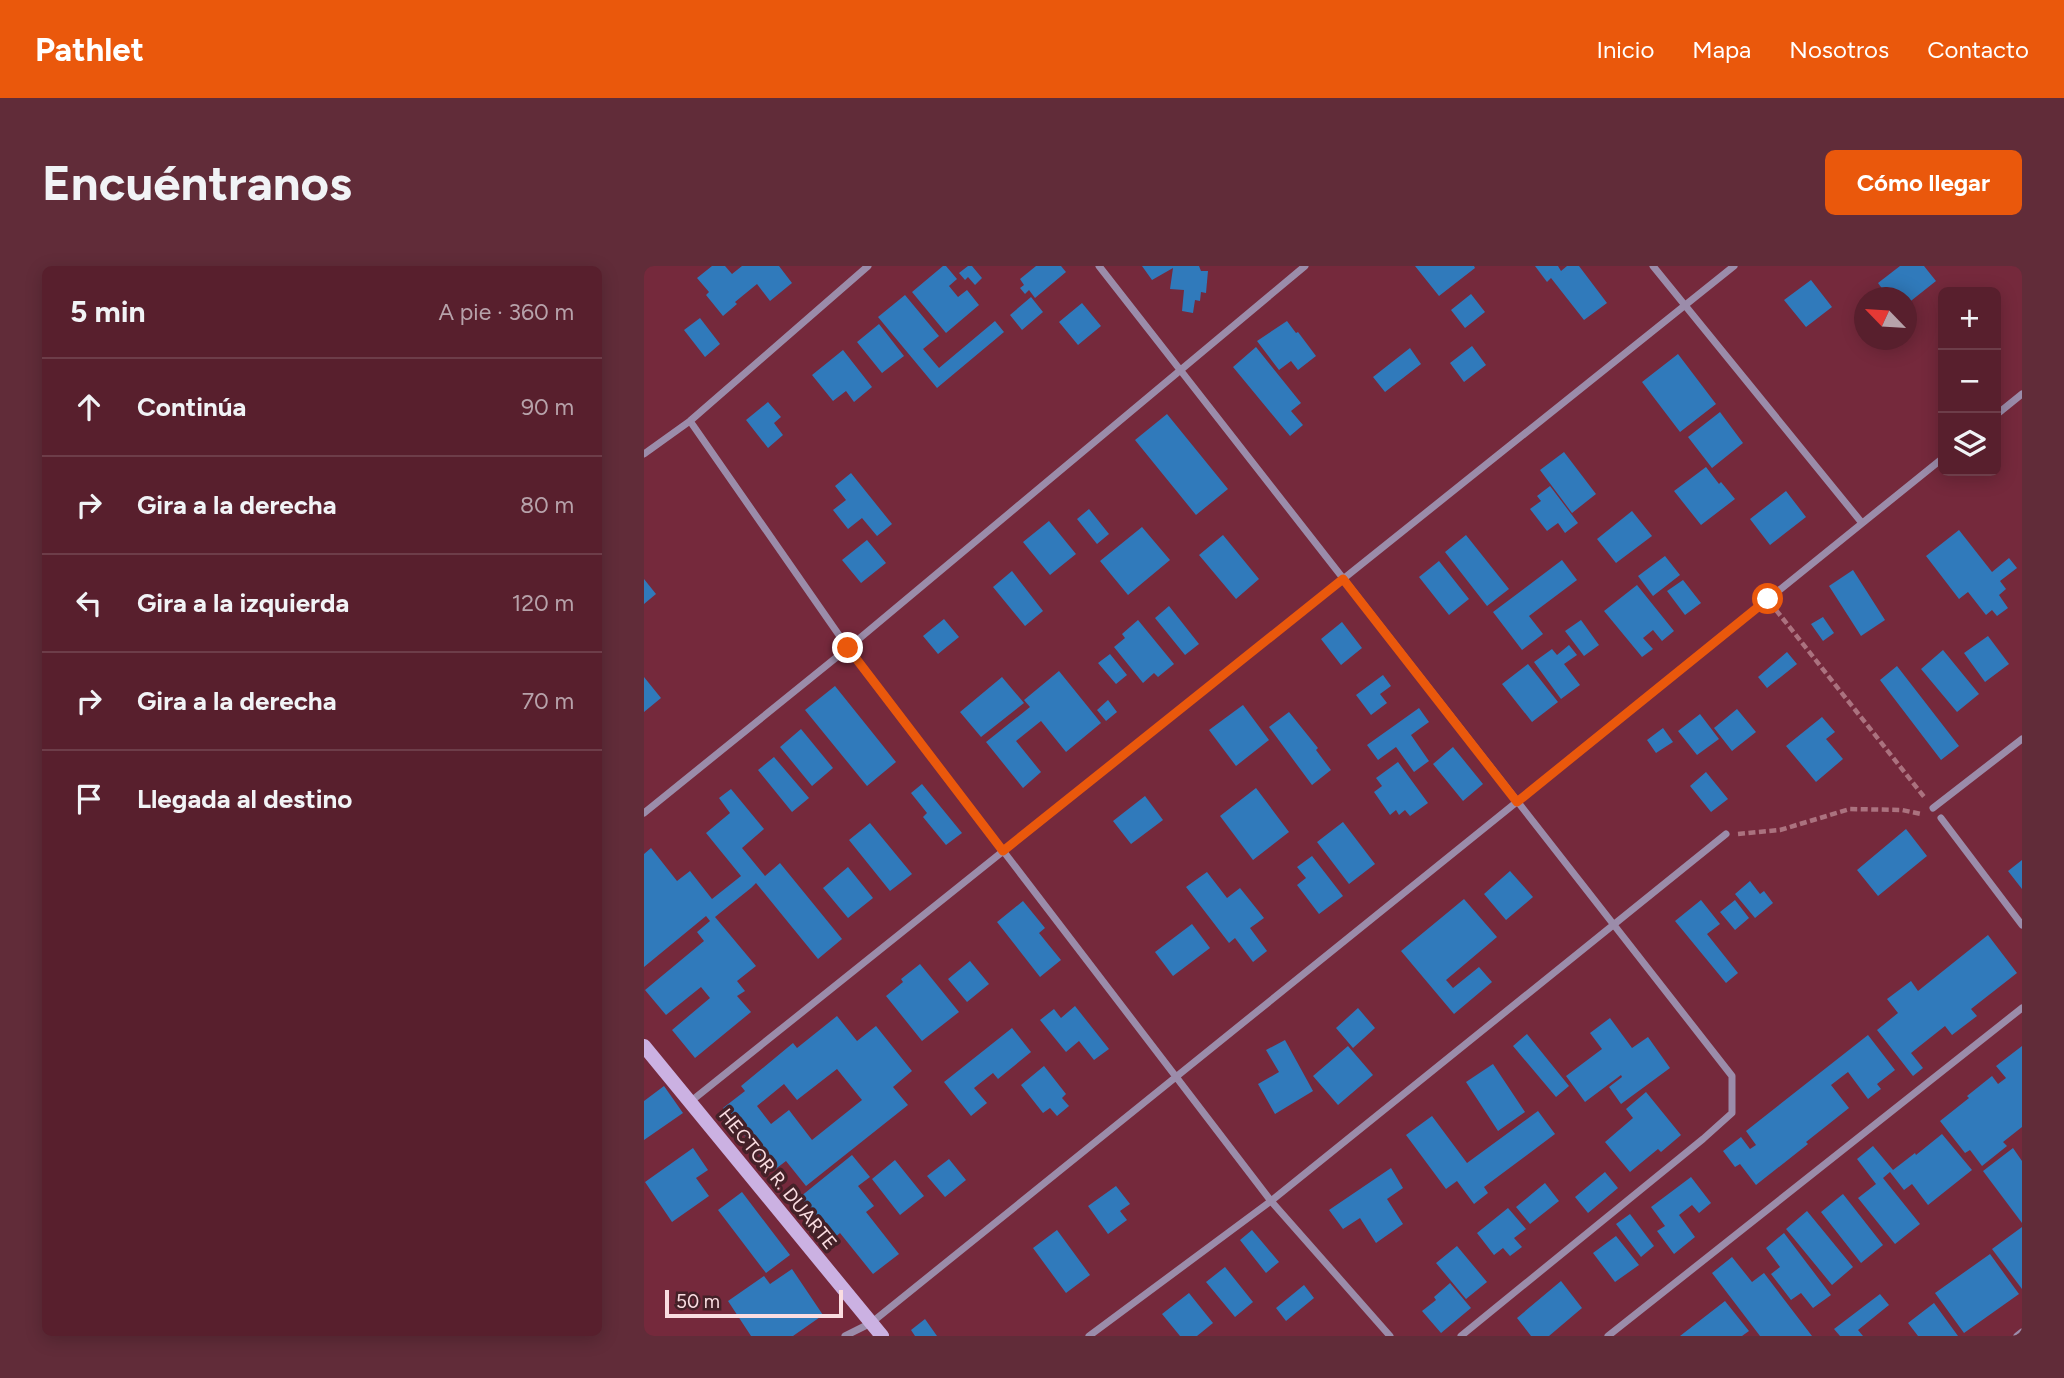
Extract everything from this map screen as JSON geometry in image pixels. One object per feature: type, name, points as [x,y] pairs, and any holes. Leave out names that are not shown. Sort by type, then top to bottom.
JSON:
[{"type":"street","points":[[644,454],[690,421],[868,266]]},
{"type":"street","points":[[1099,266],[1732,1076],[1732,1113],[1461,1336]]},
{"type":"street","points":[[644,813],[848,648],[1305,266]]},
{"type":"street","points":[[1653,266],[1862,523]]},
{"type":"street","points":[[690,1102],[1734,266]]},
{"type":"street","points":[[1998,413],[2022,394]]},
{"type":"street","points":[[690,421],[848,648],[1003,851],[1271,1201],[1390,1336]]},
{"type":"street","points":[[845,1336],[871,1323],[1938,462]]},
{"type":"street","points":[[1933,808],[2022,739]]},
{"type":"street","points":[[1941,818],[2022,925]]},
{"type":"street","points":[[1089,1336],[1271,1201],[1727,834]]},
{"type":"street","points":[[1608,1336],[1619,1333],[2022,1008]]},
{"type":"street","name":"HECTOR R. DUARTE","points":[[644,1046],[882,1336]]},
{"type":"street","points":[[2017,1336],[2022,1332]]},
{"type":"path","points":[[1768,599],[1933,808]]},
{"type":"path","points":[[1727,834],[1780,830],[1850,809],[1902,810],[1941,818]]},
{"type":"building","points":[[712,266],[725,266],[732,274],[742,266],[779,266],[792,283],[770,301],[757,284],[723,316],[706,295],[709,292],[697,278]]},
{"type":"building","points":[[943,266],[957,279],[949,286],[958,297],[967,290],[979,305],[946,333],[912,292]]},
{"type":"building","points":[[972,266],[982,278],[975,285],[968,277],[965,280],[959,273]]},
{"type":"building","points":[[1036,266],[1061,266],[1066,272],[1035,298],[1029,290],[1025,294],[1020,288],[1024,285],[1020,279]]},
{"type":"building","points":[[1142,266],[1199,266],[1201,271],[1208,271],[1206,293],[1201,292],[1200,301],[1195,300],[1193,313],[1182,311],[1184,290],[1170,289],[1173,268],[1152,280]]},
{"type":"building","points":[[1415,266],[1474,266],[1475,268],[1439,296]]},
{"type":"building","points":[[1535,266],[1558,266],[1561,271],[1567,266],[1579,266],[1607,303],[1584,320],[1551,278],[1547,282]]},
{"type":"building","points":[[1900,266],[1924,266],[1936,281],[1917,296],[1917,287],[1881,287],[1878,283]]},
{"type":"building","points":[[1811,280],[1832,307],[1806,327],[1784,300]]},
{"type":"building","points":[[1471,294],[1485,312],[1465,328],[1451,310]]},
{"type":"building","points":[[905,295],[939,336],[923,349],[939,368],[995,321],[1004,332],[937,388],[878,317]]},
{"type":"building","points":[[1031,297],[1043,312],[1022,330],[1010,315]]},
{"type":"building","points":[[1082,303],[1101,326],[1078,345],[1059,322]]},
{"type":"building","points":[[700,318],[720,344],[705,357],[684,330]]},
{"type":"building","points":[[1287,321],[1316,356],[1298,370],[1291,361],[1279,370],[1257,341]]},
{"type":"building","points":[[879,324],[904,356],[882,373],[857,342]]},
{"type":"building","points":[[1472,346],[1486,365],[1464,382],[1450,363]]},
{"type":"building","points":[[1256,347],[1301,403],[1291,411],[1303,425],[1290,436],[1233,367]]},
{"type":"building","points":[[1410,348],[1421,364],[1385,392],[1373,377]]},
{"type":"building","points":[[843,350],[872,387],[854,402],[846,391],[833,401],[812,375]]},
{"type":"building","points":[[1678,354],[1716,404],[1680,432],[1642,382]]},
{"type":"building","points":[[768,402],[781,417],[774,423],[783,435],[768,448],[746,420]]},
{"type":"building","points":[[1720,412],[1743,443],[1712,468],[1688,437]]},
{"type":"building","points":[[1167,414],[1228,489],[1196,515],[1135,440]]},
{"type":"building","points":[[1564,452],[1596,494],[1572,513],[1540,470]]},
{"type":"building","points":[[1706,467],[1735,499],[1701,525],[1674,491]]},
{"type":"building","points":[[851,473],[892,524],[877,536],[862,518],[848,529],[833,510],[846,500],[835,486]]},
{"type":"building","points":[[1550,486],[1578,523],[1565,533],[1558,523],[1547,531],[1530,509],[1541,501],[1537,496]]},
{"type":"building","points":[[1786,491],[1806,517],[1770,545],[1750,519]]},
{"type":"building","points":[[1089,509],[1109,534],[1097,544],[1077,519]]},
{"type":"building","points":[[1632,511],[1652,536],[1616,563],[1597,539]]},
{"type":"building","points":[[1049,521],[1076,554],[1050,575],[1023,542]]},
{"type":"building","points":[[1142,527],[1170,560],[1128,595],[1100,561]]},
{"type":"building","points":[[1959,530],[1992,572],[2009,558],[2017,568],[2000,581],[2006,589],[1999,595],[2008,608],[1997,616],[1992,610],[1986,615],[1968,592],[1959,599],[1926,556]]},
{"type":"building","points":[[1223,535],[1259,579],[1236,599],[1199,555]]},
{"type":"building","points":[[1466,535],[1509,589],[1487,606],[1445,552]]},
{"type":"building","points":[[867,540],[886,563],[861,583],[842,560]]},
{"type":"building","points":[[1665,556],[1680,575],[1653,596],[1638,576]]},
{"type":"building","points":[[1562,560],[1577,580],[1529,616],[1543,634],[1522,650],[1493,612]]},
{"type":"building","points":[[1439,561],[1469,599],[1449,615],[1419,577]]},
{"type":"building","points":[[1853,570],[1885,620],[1861,636],[1829,586]]},
{"type":"building","points":[[1012,571],[1043,611],[1025,626],[993,587]]},
{"type":"building","points":[[644,579],[656,594],[644,604]]},
{"type":"building","points":[[1683,580],[1701,603],[1685,615],[1667,591]]},
{"type":"building","points":[[1637,585],[1674,631],[1662,641],[1653,630],[1643,638],[1653,649],[1642,657],[1604,611]]},
{"type":"building","points":[[1169,606],[1199,644],[1185,655],[1155,618]]},
{"type":"building","points":[[1823,617],[1834,633],[1823,641],[1811,624]]},
{"type":"building","points":[[944,619],[959,637],[938,654],[923,636]]},
{"type":"building","points":[[1138,620],[1174,664],[1158,677],[1154,673],[1143,683],[1114,647],[1125,638],[1122,634]]},
{"type":"building","points":[[1581,620],[1599,645],[1584,656],[1565,631]]},
{"type":"building","points":[[1342,622],[1362,648],[1341,665],[1321,639]]},
{"type":"building","points":[[1988,636],[2009,664],[1985,682],[1964,653]]},
{"type":"building","points":[[1569,645],[1577,655],[1564,664],[1580,685],[1561,699],[1534,662],[1552,649],[1557,655]]},
{"type":"building","points":[[1943,650],[1979,694],[1957,712],[1921,669]]},
{"type":"building","points":[[1787,652],[1797,664],[1767,688],[1758,677]]},
{"type":"building","points":[[1110,654],[1127,675],[1116,684],[1098,663]]},
{"type":"building","points":[[1528,664],[1558,702],[1532,722],[1502,684]]},
{"type":"building","points":[[1897,666],[1959,746],[1941,760],[1880,680]]},
{"type":"building","points":[[1059,671],[1101,723],[1066,752],[1041,721],[1016,741],[1041,772],[1023,788],[986,742],[1030,707],[1024,700]]},
{"type":"building","points":[[1383,675],[1391,686],[1380,694],[1387,703],[1371,715],[1356,695]]},
{"type":"building","points":[[644,677],[661,698],[644,712]]},
{"type":"building","points":[[1002,677],[1024,703],[981,737],[960,712]]},
{"type":"building","points":[[835,686],[896,762],[867,786],[805,710]]},
{"type":"building","points":[[1108,700],[1117,712],[1106,721],[1097,710]]},
{"type":"building","points":[[1243,705],[1269,740],[1236,766],[1209,730]]},
{"type":"building","points":[[1419,708],[1429,722],[1411,735],[1429,761],[1414,772],[1396,747],[1378,760],[1367,745]]},
{"type":"building","points":[[1737,709],[1756,732],[1732,751],[1714,728]]},
{"type":"building","points":[[1289,712],[1318,748],[1316,750],[1331,770],[1312,785],[1269,727]]},
{"type":"building","points":[[1700,714],[1719,739],[1697,755],[1678,731]]},
{"type":"building","points":[[1822,717],[1835,732],[1826,739],[1843,759],[1816,782],[1786,746]]},
{"type":"building","points":[[1663,728],[1673,742],[1656,753],[1647,740]]},
{"type":"building","points":[[801,729],[833,768],[812,786],[780,747]]},
{"type":"building","points":[[1453,747],[1483,784],[1463,801],[1433,764]]},
{"type":"building","points":[[774,757],[809,798],[792,812],[758,770]]},
{"type":"building","points":[[1398,762],[1428,803],[1410,816],[1405,810],[1399,815],[1396,810],[1390,815],[1374,792],[1382,786],[1376,778]]},
{"type":"building","points":[[1706,772],[1728,799],[1711,812],[1690,786]]},
{"type":"building","points":[[922,784],[962,833],[946,845],[923,817],[927,813],[911,793]]},
{"type":"building","points":[[1256,788],[1289,832],[1253,860],[1220,816]]},
{"type":"building","points":[[731,789],[764,829],[742,848],[765,876],[780,863],[842,939],[818,959],[756,883],[715,917],[756,966],[737,981],[745,991],[737,996],[751,1012],[695,1058],[672,1030],[710,998],[701,987],[666,1015],[645,990],[704,941],[697,932],[710,921],[706,916],[644,967],[644,854],[651,848],[677,881],[690,871],[712,899],[741,876],[706,833],[730,813],[719,798]]},
{"type":"building","points":[[1145,796],[1163,820],[1131,844],[1113,821]]},
{"type":"building","points":[[1343,822],[1375,864],[1349,884],[1317,842]]},
{"type":"building","points":[[870,823],[912,874],[890,891],[849,840]]},
{"type":"building","points":[[1906,829],[1927,856],[1878,896],[1857,870]]},
{"type":"building","points":[[1312,856],[1343,896],[1319,914],[1297,885],[1306,878],[1297,867]]},
{"type":"building","points":[[2022,860],[2022,889],[2008,871]]},
{"type":"building","points":[[848,867],[873,898],[848,918],[823,888]]},
{"type":"building","points":[[1510,871],[1533,897],[1506,920],[1484,894]]},
{"type":"building","points":[[1207,872],[1227,898],[1240,888],[1264,918],[1250,928],[1267,951],[1253,962],[1235,938],[1229,943],[1186,887]]},
{"type":"building","points":[[1750,881],[1760,894],[1764,891],[1773,903],[1755,918],[1735,894]]},
{"type":"building","points":[[1464,899],[1497,937],[1446,980],[1453,988],[1479,967],[1492,982],[1454,1014],[1401,951]]},
{"type":"building","points":[[1701,900],[1720,924],[1707,934],[1738,973],[1726,983],[1675,921]]},
{"type":"building","points":[[1735,900],[1749,918],[1735,930],[1720,912]]},
{"type":"building","points":[[1023,901],[1045,928],[1039,933],[1061,960],[1040,977],[997,922]]},
{"type":"building","points":[[1192,924],[1210,948],[1173,976],[1155,952]]},
{"type":"building","points":[[1988,935],[2017,973],[1971,1009],[1977,1016],[1952,1035],[1945,1026],[1911,1053],[1923,1068],[1913,1076],[1877,1030],[1898,1013],[1887,999],[1911,981],[1918,991]]},
{"type":"building","points":[[970,961],[989,984],[967,1002],[948,979]]},
{"type":"building","points":[[920,964],[959,1012],[922,1041],[886,996]]},
{"type":"building","points":[[1075,1006],[1109,1049],[1094,1060],[1079,1041],[1066,1052],[1040,1020],[1054,1009],[1061,1018]]},
{"type":"building","points":[[1358,1008],[1375,1028],[1353,1048],[1336,1028]]},
{"type":"building","points":[[837,1016],[857,1041],[876,1026],[912,1071],[893,1087],[908,1105],[806,1186],[786,1161],[773,1171],[723,1108],[745,1091],[741,1086],[793,1043],[797,1048]],"holes":[[[837,1069],[862,1100],[812,1140],[789,1110],[771,1124],[757,1106],[784,1084],[797,1100]]]},
{"type":"building","points":[[1610,1018],[1632,1048],[1648,1037],[1670,1068],[1621,1104],[1609,1087],[1622,1077],[1621,1075],[1585,1102],[1566,1076],[1602,1049],[1590,1033]]},
{"type":"building","points":[[1012,1028],[1031,1052],[998,1079],[993,1073],[974,1088],[987,1103],[971,1116],[944,1082]]},
{"type":"building","points":[[1527,1034],[1569,1086],[1556,1097],[1513,1046]]},
{"type":"building","points":[[1868,1035],[1895,1070],[1877,1084],[1881,1089],[1868,1099],[1848,1072],[1831,1085],[1849,1108],[1806,1142],[1808,1144],[1756,1185],[1740,1164],[1735,1167],[1723,1151],[1741,1137],[1750,1149],[1756,1145],[1746,1131]]},
{"type":"building","points":[[1285,1040],[1313,1091],[1275,1114],[1258,1084],[1279,1072],[1266,1050]]},
{"type":"building","points":[[1348,1046],[1373,1075],[1338,1105],[1313,1076]]},
{"type":"building","points":[[2022,1046],[2022,1127],[2003,1142],[2007,1146],[1982,1166],[1970,1150],[1965,1153],[1940,1121],[1992,1076],[1998,1084],[2006,1078],[1996,1066]]},
{"type":"building","points":[[1493,1064],[1525,1112],[1498,1131],[1466,1082]]},
{"type":"building","points":[[1044,1066],[1066,1094],[1062,1098],[1069,1106],[1057,1116],[1050,1108],[1043,1113],[1021,1085]]},
{"type":"building","points":[[664,1086],[683,1113],[644,1140],[644,1101]]},
{"type":"building","points":[[1646,1092],[1681,1135],[1661,1152],[1658,1149],[1630,1172],[1605,1142],[1633,1118],[1626,1109]]},
{"type":"building","points":[[1538,1111],[1555,1134],[1484,1187],[1488,1193],[1474,1204],[1457,1181],[1446,1189],[1406,1135],[1432,1116],[1467,1163]]},
{"type":"building","points":[[1942,1134],[1972,1170],[1928,1205],[1912,1184],[1904,1190],[1890,1172],[1883,1178],[1920,1224],[1895,1244],[1858,1198],[1876,1184],[1857,1159],[1873,1146],[1893,1170]]},
{"type":"building","points":[[693,1148],[708,1170],[696,1178],[709,1196],[672,1222],[645,1182]]},
{"type":"building","points":[[2013,1148],[2022,1161],[2022,1223],[1983,1171]]},
{"type":"building","points":[[852,1155],[870,1177],[858,1186],[874,1206],[866,1212],[899,1254],[873,1274],[840,1233],[833,1239],[800,1197]]},
{"type":"building","points":[[949,1159],[966,1180],[945,1197],[927,1176]]},
{"type":"building","points":[[895,1160],[924,1196],[900,1215],[872,1179]]},
{"type":"building","points":[[1391,1168],[1403,1188],[1387,1199],[1403,1224],[1376,1243],[1360,1218],[1343,1229],[1329,1210]]},
{"type":"building","points":[[1605,1172],[1618,1188],[1588,1213],[1575,1197]]},
{"type":"building","points":[[1691,1177],[1711,1203],[1699,1213],[1692,1205],[1679,1215],[1695,1237],[1674,1254],[1657,1231],[1665,1226],[1651,1207]]},
{"type":"building","points":[[1545,1183],[1559,1201],[1530,1224],[1516,1207]]},
{"type":"building","points":[[1116,1186],[1130,1204],[1120,1211],[1127,1220],[1108,1234],[1088,1206]]},
{"type":"building","points":[[742,1192],[790,1255],[766,1273],[718,1210]]},
{"type":"building","points":[[1843,1194],[1883,1245],[1861,1263],[1821,1212]]},
{"type":"building","points":[[1508,1208],[1526,1229],[1514,1238],[1522,1247],[1510,1256],[1503,1248],[1494,1255],[1477,1233]]},
{"type":"building","points":[[1807,1211],[1853,1267],[1832,1285],[1786,1229]]},
{"type":"building","points":[[1630,1214],[1654,1246],[1641,1257],[1616,1224]]},
{"type":"building","points":[[2022,1227],[2022,1289],[1992,1249]]},
{"type":"building","points":[[1057,1230],[1090,1275],[1066,1293],[1033,1248]]},
{"type":"building","points":[[1252,1230],[1279,1262],[1266,1273],[1240,1240]]},
{"type":"building","points":[[1784,1233],[1831,1295],[1813,1308],[1801,1293],[1791,1300],[1771,1274],[1780,1267],[1766,1248]]},
{"type":"building","points":[[1616,1236],[1639,1265],[1615,1282],[1593,1253]]},
{"type":"building","points":[[1457,1246],[1487,1282],[1466,1299],[1436,1263]]},
{"type":"building","points":[[1990,1254],[2019,1294],[1964,1333],[1935,1293]]},
{"type":"building","points":[[1732,1257],[1752,1282],[1764,1273],[1812,1336],[1760,1336],[1712,1273]]},
{"type":"building","points":[[1225,1267],[1253,1302],[1235,1317],[1206,1282]]},
{"type":"building","points":[[792,1269],[823,1315],[793,1336],[751,1336],[728,1301],[764,1276],[770,1284]]},
{"type":"building","points":[[1561,1281],[1582,1308],[1549,1336],[1531,1336],[1517,1318]]},
{"type":"building","points":[[1450,1283],[1471,1308],[1441,1333],[1422,1311],[1436,1300],[1434,1297]]},
{"type":"building","points":[[1304,1285],[1314,1298],[1286,1321],[1276,1308]]},
{"type":"building","points":[[1189,1293],[1213,1323],[1197,1336],[1180,1336],[1162,1314]]},
{"type":"building","points":[[1880,1294],[1889,1305],[1858,1330],[1863,1336],[1840,1336],[1834,1329]]},
{"type":"building","points":[[1725,1301],[1749,1331],[1742,1336],[1680,1336]]},
{"type":"building","points":[[1934,1303],[1958,1336],[1918,1336],[1908,1323]]},
{"type":"building","points":[[925,1319],[937,1336],[915,1336],[911,1330]]},
{"type":"route","points":[[848,648],[1003,851],[1343,579],[1517,802],[1768,599]]}]
